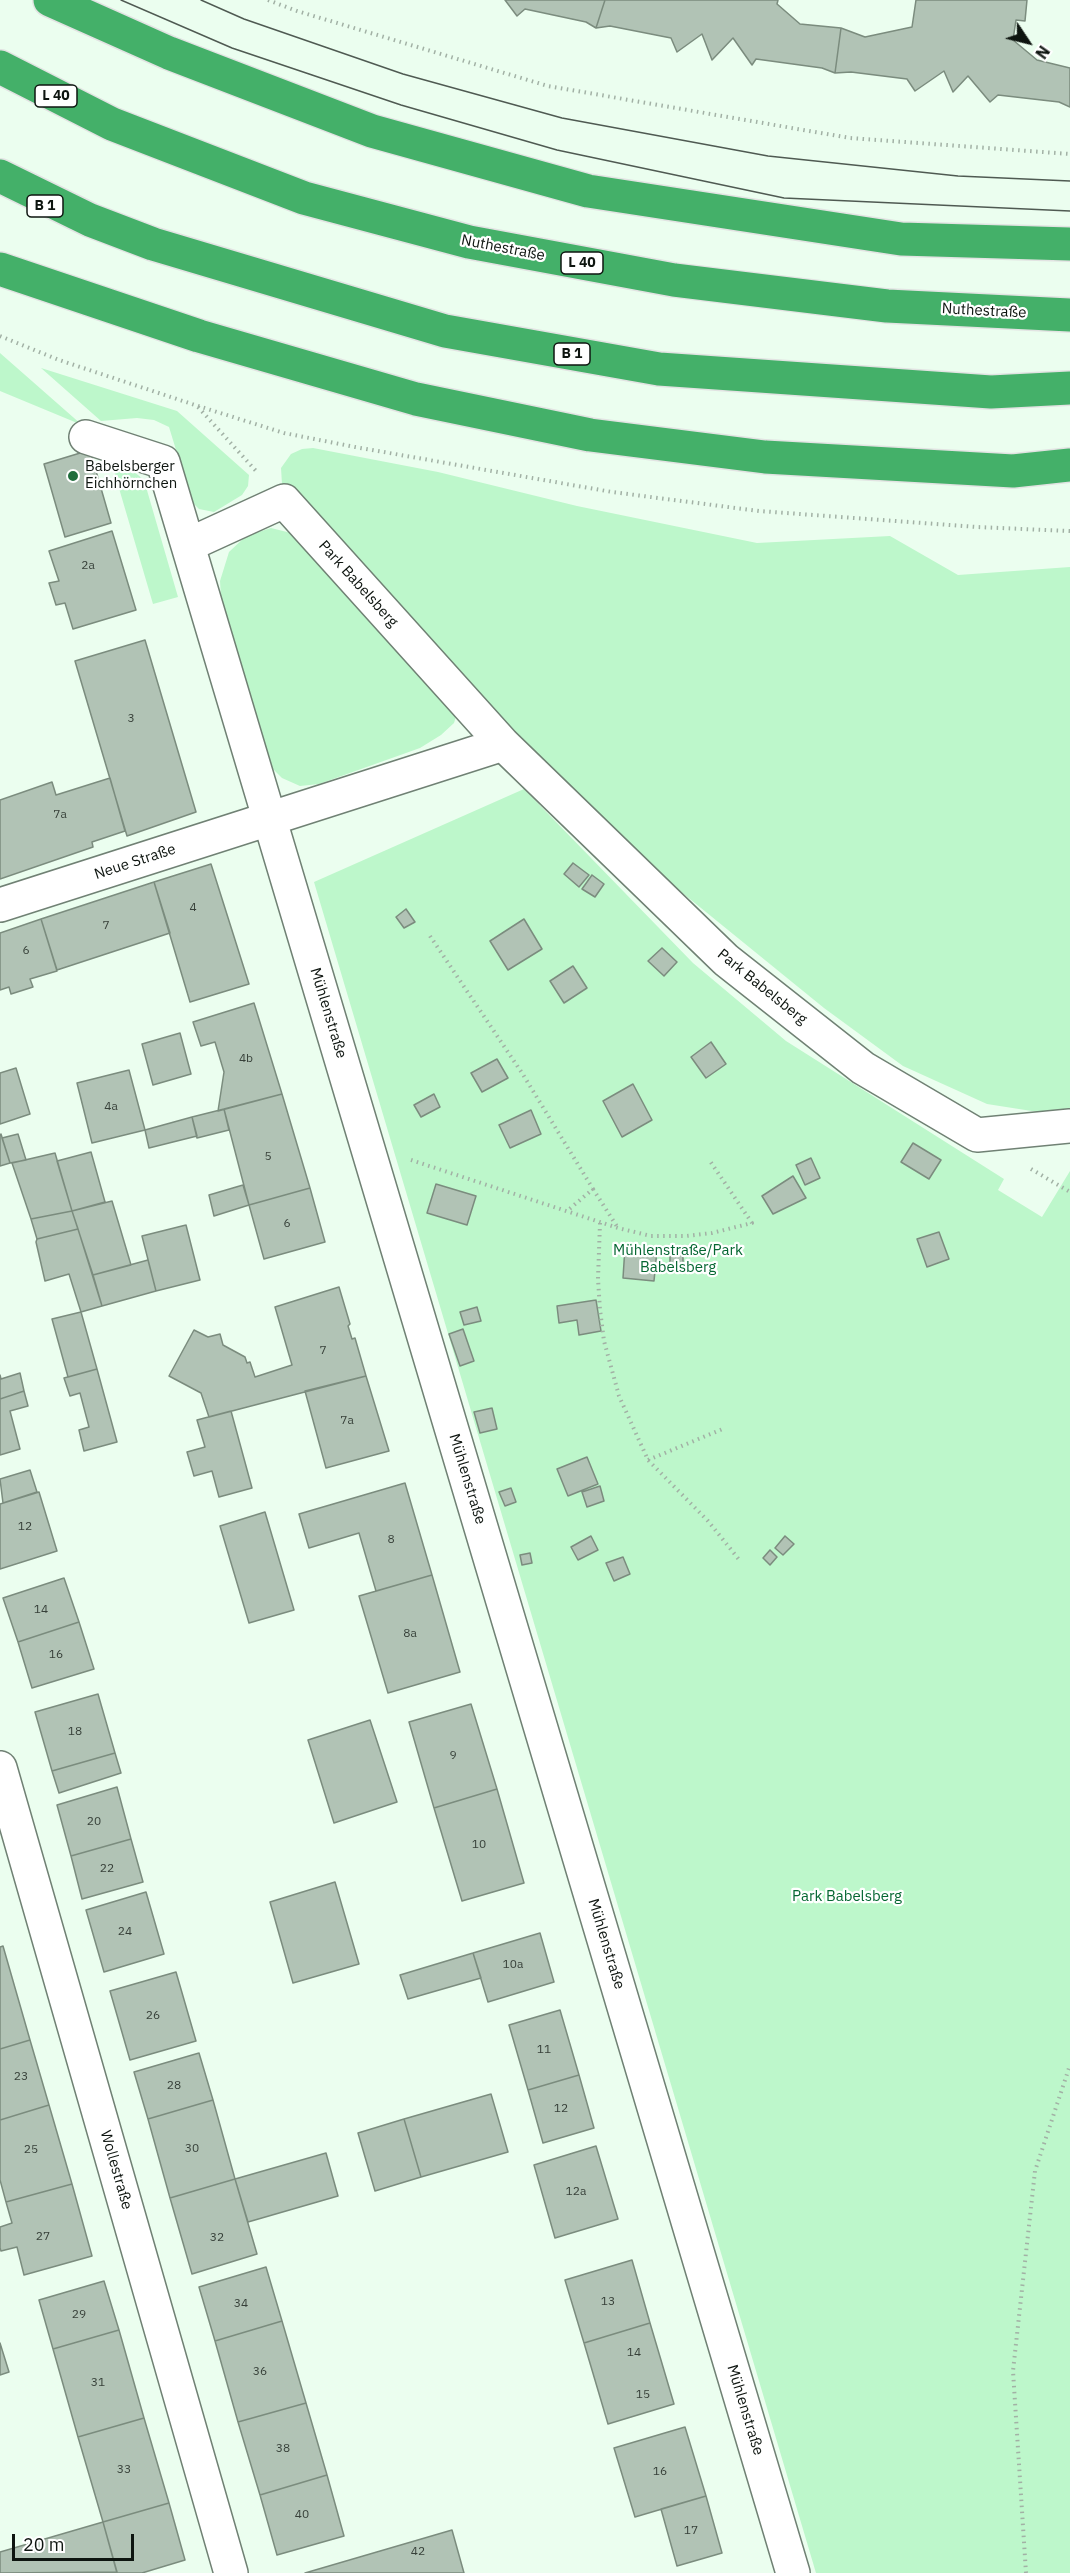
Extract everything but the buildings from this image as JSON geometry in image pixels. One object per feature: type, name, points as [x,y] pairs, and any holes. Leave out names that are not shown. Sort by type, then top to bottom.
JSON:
[{"type":"highway","points":[[50,0],[169,53],[372,131],[588,191],[901,238],[1070,244]]},
{"type":"highway","name":"Nuthestraße","points":[[0,67],[112,124],[304,198],[470,242],[674,280],[887,306],[1070,315]]},
{"type":"highway","points":[[0,176],[90,220]]},
{"type":"highway","name":"B 1","points":[[0,192],[247,274],[445,331],[659,369],[991,392],[1070,388]]},
{"type":"highway","points":[[0,269],[200,336],[416,399],[590,435],[765,457],[1013,471],[1070,465]]},
{"type":"street","name":"Mühlenstraße","points":[[86,437],[163,462],[793,2573]]},
{"type":"street","points":[[188,546],[284,501]]},
{"type":"street","name":"Park Babelsberg","points":[[284,501],[503,744],[726,960],[863,1068],[977,1135],[1070,1126]]},
{"type":"street","points":[[270,819],[503,744]]},
{"type":"street","name":"Neue Straße","points":[[0,905],[270,819]]},
{"type":"street","name":"Wollestraße","points":[[0,1768],[231,2573]]},
{"type":"path","points":[[268,0],[297,11],[548,86],[850,138],[1070,154]]},
{"type":"path","points":[[0,336],[59,360],[284,433],[612,492],[759,511],[976,527],[1070,531]]},
{"type":"path","points":[[198,406],[284,501]]},
{"type":"path","points":[[430,936],[522,1073],[618,1228]]},
{"type":"path","points":[[367,1145],[600,1223],[651,1236],[712,1233],[752,1223],[710,1161]]},
{"type":"path","points":[[567,1212],[593,1189]]},
{"type":"path","points":[[600,1223],[598,1279],[604,1341],[619,1396],[648,1460],[708,1521],[741,1562]]},
{"type":"path","points":[[648,1460],[725,1428]]},
{"type":"path","points":[[1026,2573],[1013,2371],[1035,2171],[1070,2065]]},
{"type":"green space","points":[[0,353],[82,425],[0,391]]},
{"type":"green space","points":[[41,368],[177,411],[249,475],[248,486],[242,495],[214,512],[199,509],[192,502],[169,427],[154,420],[137,418],[101,421]]},
{"type":"green space","points":[[313,448],[438,472],[577,506],[757,543],[890,536],[958,575],[1070,567],[1070,1117],[987,1104],[903,1066],[824,1008],[637,856],[490,712],[282,484],[281,468],[291,454],[302,449]]},
{"type":"green space","points":[[111,461],[132,470],[144,480],[178,597],[153,604]]},
{"type":"green space","points":[[271,528],[299,535],[458,710],[454,723],[441,735],[420,748],[319,784],[300,786],[282,778],[268,764],[222,613],[220,581],[229,552],[246,536]]},
{"type":"green space","name":"Mühlenstraße/Park Babelsberg","points":[[524,789],[693,963],[786,1041],[1004,1179],[998,1190],[1042,1217],[1070,1171],[1070,2573],[816,2573],[314,882]]},
{"type":"tram line","points":[[121,0],[232,48],[401,105],[557,150],[784,198],[1070,211]]},
{"type":"tram line","points":[[201,0],[244,19],[403,74],[562,118],[768,156],[958,176],[1070,181]]},
{"type":"place","name":"Babelsberger Eichhörnchen","points":[[73,476]]}]
